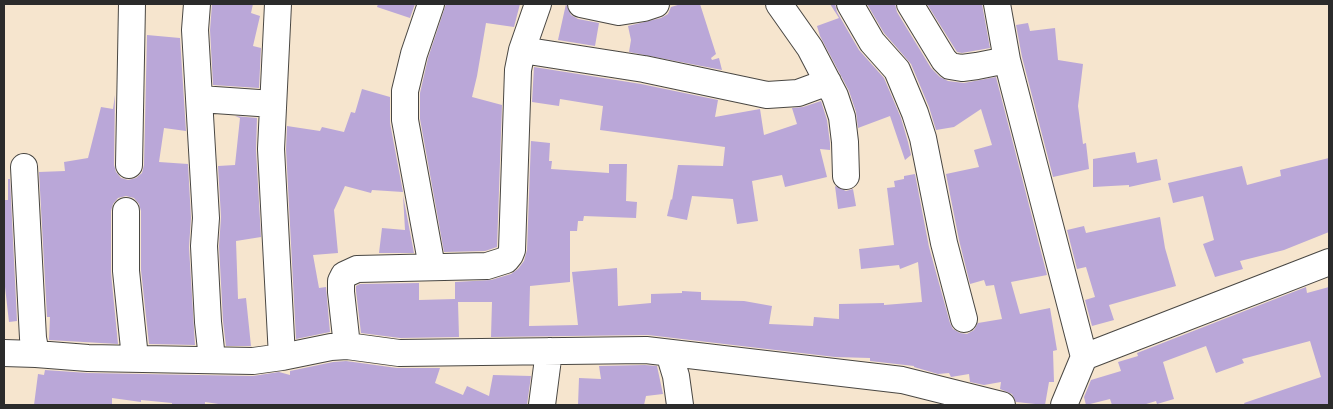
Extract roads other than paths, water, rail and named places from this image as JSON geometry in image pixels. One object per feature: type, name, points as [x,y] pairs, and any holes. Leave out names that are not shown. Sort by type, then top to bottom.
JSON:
[{"type":"street","points":[[129,165],[132,4]]},
{"type":"street","points":[[197,4],[195,30],[206,218],[204,246],[207,312],[212,359]]},
{"type":"street","points":[[278,4],[272,149],[282,357]]},
{"type":"street","points":[[431,4],[414,54],[405,91],[405,120],[432,267]]},
{"type":"street","points":[[347,346],[341,292],[341,281],[344,275],[357,270],[487,266],[506,260],[510,255],[512,250],[518,70],[522,50],[538,4]]},
{"type":"street","points":[[581,4],[619,12],[656,4]]},
{"type":"street","points":[[780,4],[810,48],[828,82],[842,117],[846,176]]},
{"type":"street","points":[[850,4],[872,42],[897,70],[915,113],[923,138],[944,243],[964,319]]},
{"type":"street","points":[[910,4],[944,60],[950,66],[969,67],[1007,60]]},
{"type":"street","points":[[997,4],[1007,60],[1084,357],[1064,405]]},
{"type":"street","points":[[522,50],[644,69],[767,95],[798,92],[828,82]]},
{"type":"street","points":[[200,99],[273,104]]},
{"type":"street","points":[[24,167],[33,338],[36,354]]},
{"type":"street","points":[[126,211],[126,272],[135,358]]},
{"type":"street","points":[[1084,357],[1329,262]]},
{"type":"street","points":[[4,353],[88,358],[253,361],[331,347],[347,346],[399,353],[646,350],[902,380],[1002,405]]},
{"type":"street","points":[[542,405],[549,351]]},
{"type":"street","points":[[669,353],[676,376],[680,405]]}]
